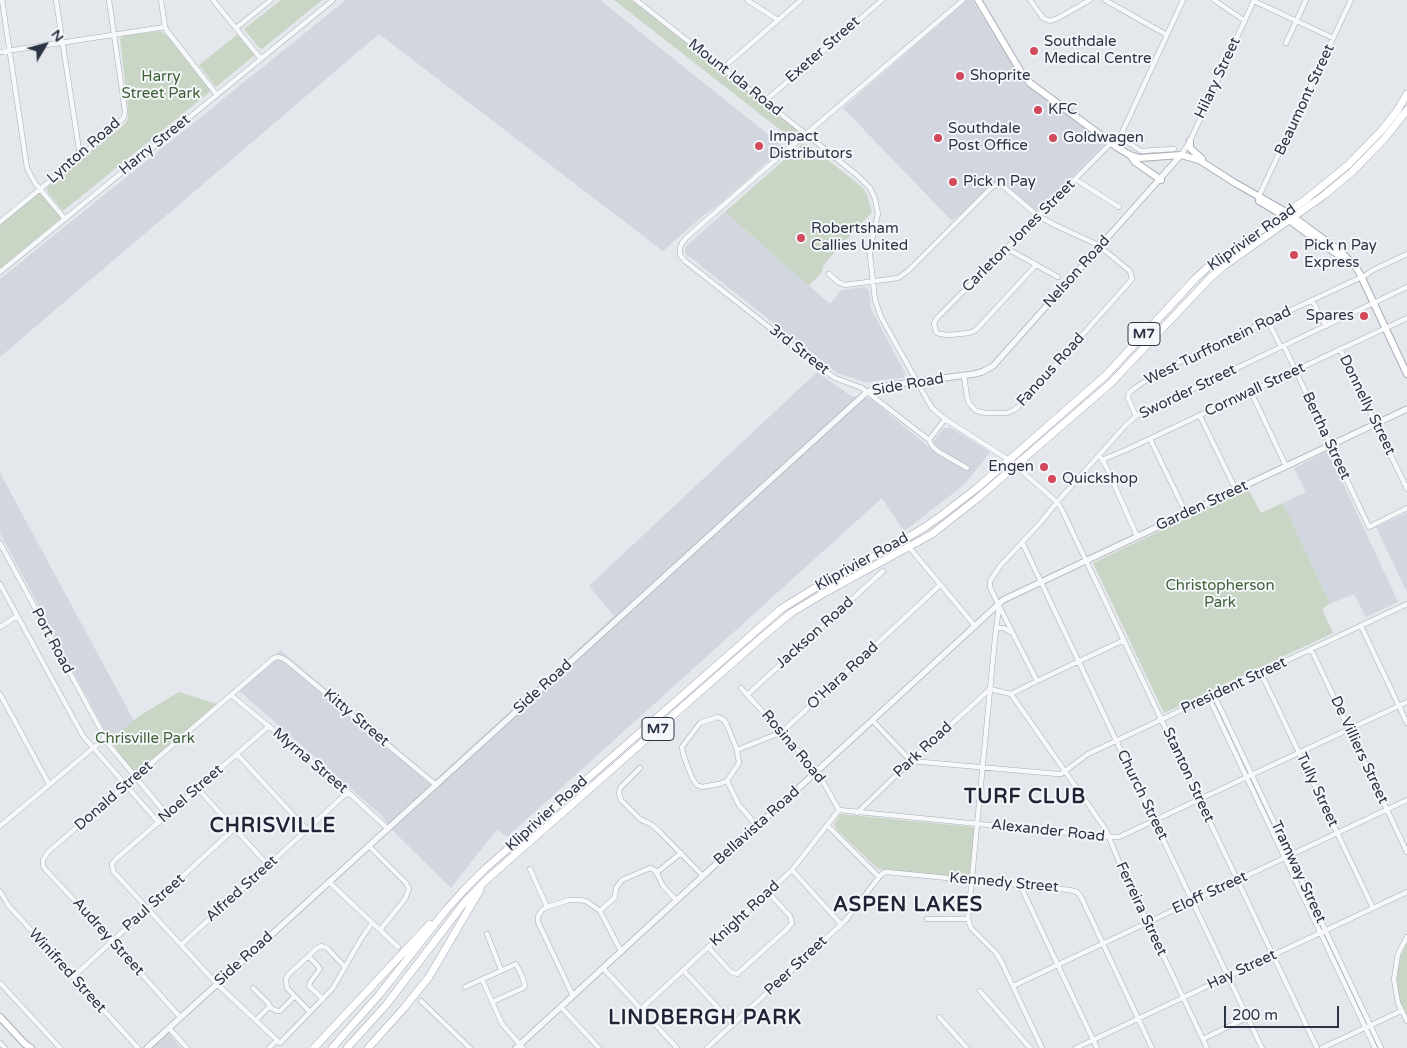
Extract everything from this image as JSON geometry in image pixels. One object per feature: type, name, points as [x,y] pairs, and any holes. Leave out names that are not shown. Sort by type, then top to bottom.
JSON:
[{"type":"main road","points":[[978,0],[1023,75],[1030,83],[1111,143],[1130,155],[1144,158],[1182,156],[1197,159],[1235,183],[1240,189],[1289,217],[1338,250],[1355,266],[1407,374]]},
{"type":"main road","name":"Kliprivier Road","points":[[332,1048],[379,995],[446,910],[485,869],[775,614],[802,595],[925,527],[956,505],[1106,375],[1209,266],[1233,248],[1289,217],[1360,154],[1397,111],[1407,94]]},
{"type":"main road","name":"Kliprivier Road","points":[[348,1048],[386,1005],[464,902],[485,881],[791,613],[909,547],[946,524],[1113,381],[1211,277],[1289,217],[1340,183],[1359,166],[1385,138],[1407,110]]},
{"type":"main road","points":[[1190,141],[1190,148],[1208,165]]},
{"type":"main road","points":[[1130,155],[1136,163],[1160,180]]},
{"type":"main road","points":[[368,1048],[414,997],[429,977],[443,956],[485,881]]},
{"type":"main road","points":[[314,1048],[435,918],[446,910]]},
{"type":"main road","points":[[0,1017],[27,1047]]},
{"type":"street","points":[[2,0],[27,168],[40,189],[65,219]]},
{"type":"street","points":[[56,0],[80,156]]},
{"type":"street","name":"Lynton Road","points":[[0,222],[118,124],[124,115],[109,0]]},
{"type":"street","points":[[162,0],[165,27],[176,44],[217,95]]},
{"type":"street","points":[[213,0],[261,59]]},
{"type":"street","points":[[236,28],[271,0]]},
{"type":"street","name":"Harry Street","points":[[0,272],[333,0]]},
{"type":"street","name":"Mount Ida Road","points":[[636,0],[862,180],[870,188],[875,199]]},
{"type":"street","points":[[746,0],[778,20]]},
{"type":"street","points":[[723,68],[801,0]]},
{"type":"street","name":"Exeter Street","points":[[764,101],[882,0]]},
{"type":"street","points":[[806,134],[963,0]]},
{"type":"street","points":[[1030,0],[1043,18],[1050,21],[1090,0]]},
{"type":"street","points":[[1105,0],[1167,36]]},
{"type":"street","points":[[1174,149],[1140,151],[1120,137],[1183,0]]},
{"type":"street","points":[[1214,0],[1244,21]]},
{"type":"street","points":[[1286,43],[1306,0]]},
{"type":"street","name":"Beaumont Street","points":[[1258,198],[1351,0]]},
{"type":"street","points":[[1254,1],[1333,38]]},
{"type":"street","name":"Hilary Street","points":[[1182,156],[1254,1]]},
{"type":"street","points":[[0,52],[165,27]]},
{"type":"street","name":"3rd Street","points":[[806,134],[686,238],[680,248],[680,255],[685,261],[820,368],[835,378],[858,386],[867,392],[928,440],[939,452],[967,468]]},
{"type":"street","name":"Carleton Jones Street","points":[[1036,265],[976,330],[969,333],[949,335],[936,332],[934,324],[937,318],[1111,143],[1120,137]]},
{"type":"street","name":"Nelson Road","points":[[964,376],[982,372],[996,362],[1182,156]]},
{"type":"street","points":[[1075,180],[1119,207]]},
{"type":"street","points":[[829,274],[838,282],[846,285],[895,279],[904,274],[997,184],[1001,184],[1038,216],[1100,246]]},
{"type":"street","name":"Stanton Street","points":[[875,199],[878,210],[870,252],[872,282],[879,311],[928,402],[937,412],[1016,465],[1057,502],[1064,513],[1317,1048]]},
{"type":"street","name":"Fanous Road","points":[[964,376],[967,397],[975,410],[987,413],[1007,413],[1014,410],[1132,279],[1129,269],[1100,246]]},
{"type":"street","points":[[1006,248],[1058,277]]},
{"type":"street","name":"West Turffontein Road","points":[[1136,416],[1128,398],[1129,393],[1158,372],[1360,277],[1368,270],[1373,270],[1407,254]]},
{"type":"street","name":"Sworder Street","points":[[998,606],[990,587],[990,581],[997,570],[1100,457],[1126,424],[1136,416],[1407,287]]},
{"type":"street","points":[[1312,300],[1326,326]]},
{"type":"street","name":"Cornwall Street","points":[[1100,457],[1128,449],[1407,318]]},
{"type":"street","name":"Bertha Street","points":[[1268,321],[1295,370],[1369,527],[1407,508]]},
{"type":"street","name":"Donnelly Street","points":[[1340,349],[1407,489]]},
{"type":"street","name":"Side Road","points":[[147,1048],[867,392],[890,385],[964,376]]},
{"type":"street","points":[[1251,392],[1286,466]]},
{"type":"street","name":"Garden Street","points":[[998,606],[1009,597],[1041,581],[1407,409]]},
{"type":"street","points":[[1200,416],[1236,490]]},
{"type":"street","points":[[928,440],[945,419]]},
{"type":"street","points":[[1150,439],[1186,513]]},
{"type":"street","points":[[1100,457],[1137,536]]},
{"type":"street","name":"Church Street","points":[[1022,542],[1262,1048]]},
{"type":"street","name":"Port Road","points":[[0,543],[109,745],[167,815]]},
{"type":"street","points":[[909,547],[975,626]]},
{"type":"street","name":"Jackson Road","points":[[747,695],[883,572]]},
{"type":"street","name":"Port Road","points":[[0,584],[83,736],[158,823]]},
{"type":"street","name":"O'Hara Road","points":[[737,750],[782,732],[940,585]]},
{"type":"street","name":"President Street","points":[[1065,771],[1088,754],[1407,605]]},
{"type":"street","points":[[998,606],[968,919],[972,928],[999,957],[1042,1048]]},
{"type":"street","points":[[998,606],[1036,680]]},
{"type":"street","name":"Bellavista Road","points":[[520,1047],[676,900],[998,606]]},
{"type":"street","points":[[0,627],[17,616]]},
{"type":"street","points":[[1361,626],[1407,723]]},
{"type":"street","points":[[996,628],[1006,629],[1014,637]]},
{"type":"street","points":[[990,689],[1011,694],[1036,680],[1124,640]]},
{"type":"street","name":"De Villiers Street","points":[[1311,649],[1407,852]]},
{"type":"street","name":"Kitty Street","points":[[274,658],[280,657],[287,661],[436,785]]},
{"type":"street","name":"Donald Street","points":[[45,856],[274,658]]},
{"type":"street","name":"Tully Street","points":[[1262,673],[1373,908]]},
{"type":"street","name":"Rosina Road","points":[[741,688],[817,771],[839,810]]},
{"type":"street","name":"Park Road","points":[[857,813],[990,689]]},
{"type":"street","points":[[0,694],[49,784]]},
{"type":"street","name":"Ferreira Street","points":[[1011,694],[1104,826],[1207,1048]]},
{"type":"street","name":"Myrna Street","points":[[231,695],[348,792],[388,829]]},
{"type":"street","name":"Tramway Street","points":[[1212,696],[1287,856],[1320,933],[1381,1048]]},
{"type":"street","name":"Alexander Road","points":[[839,810],[1119,837],[1407,702]]},
{"type":"street","points":[[718,717],[726,722],[737,750],[739,763],[727,781],[703,787],[697,785],[686,762],[682,747],[700,723],[718,717]]},
{"type":"street","points":[[872,720],[911,761],[1050,774],[1058,774],[1065,771]]},
{"type":"street","name":"Noel Street","points":[[148,909],[114,872],[112,867],[114,862],[269,726]]},
{"type":"street","points":[[0,826],[105,738]]},
{"type":"street","points":[[237,754],[307,830]]},
{"type":"street","points":[[640,768],[620,788],[621,800],[640,819],[659,831],[703,876]]},
{"type":"street","points":[[727,781],[739,805],[757,826]]},
{"type":"street","points":[[198,789],[268,865]]},
{"type":"street","name":"Alfred Street","points":[[181,945],[348,792]]},
{"type":"street","name":"Eloff Street","points":[[1013,986],[1407,800]]},
{"type":"street","name":"Knight Road","points":[[641,1009],[792,870],[839,810]]},
{"type":"street","points":[[827,825],[879,877]]},
{"type":"street","name":"Paul Street","points":[[73,977],[234,829]]},
{"type":"street","points":[[368,846],[406,882],[410,889],[405,899],[380,930]]},
{"type":"street","points":[[656,873],[681,853]]},
{"type":"street","name":"Audrey Street","points":[[45,856],[42,863],[44,868],[180,1017]]},
{"type":"street","name":"Tramway Street","points":[[1287,856],[1326,930],[1346,981]]},
{"type":"street","points":[[600,911],[616,896],[616,888],[622,880],[650,868],[656,873],[663,886],[676,900]]},
{"type":"street","points":[[530,870],[547,907]]},
{"type":"street","points":[[792,870],[841,924]]},
{"type":"street","name":"Kennedy Street","points":[[879,877],[887,872],[1077,892],[1081,896],[1152,1048]]},
{"type":"street","name":"Peer Street","points":[[706,1048],[841,924],[879,877]]},
{"type":"street","points":[[330,882],[398,948]]},
{"type":"street","points":[[1020,885],[1097,1048]]},
{"type":"street","name":"Winifred Street","points":[[0,891],[8,905],[138,1048]]},
{"type":"street","points":[[708,947],[731,972],[737,974],[786,930],[792,920],[768,892]]},
{"type":"street","name":"Hay Street","points":[[1076,1048],[1407,892]]},
{"type":"street","points":[[1303,896],[1308,894]]},
{"type":"street","points":[[572,996],[538,922],[540,913],[547,907],[562,902],[575,899],[586,901],[600,911],[621,951]]},
{"type":"street","points":[[148,909],[217,984],[279,1041]]},
{"type":"street","points":[[927,918],[968,919]]},
{"type":"street","points":[[269,1048],[310,1012],[336,984],[372,923]]},
{"type":"street","points":[[487,934],[501,970]]},
{"type":"street","points":[[1407,937],[1398,954],[1394,970],[1396,995],[1401,1011],[1407,1021]]},
{"type":"street","points":[[310,1012],[287,988],[286,979],[289,974],[319,947],[324,947],[345,967]]},
{"type":"street","points":[[308,956],[320,969],[309,986],[322,999]]},
{"type":"street","points":[[465,987],[516,964],[526,986],[492,1002]]},
{"type":"street","points":[[603,968],[677,1048]]},
{"type":"street","points":[[684,970],[733,1024]]},
{"type":"street","points":[[482,979],[504,1027],[520,1047]]},
{"type":"street","points":[[0,983],[60,1048]]},
{"type":"street","points":[[253,988],[270,1007],[279,1011],[294,997]]},
{"type":"street","points":[[980,991],[1030,1048]]},
{"type":"street","points":[[421,1001],[470,1048]]},
{"type":"street","points":[[256,1020],[270,1007]]},
{"type":"street","points":[[561,1007],[599,1048]]},
{"type":"street","points":[[1322,1048],[1401,1011]]},
{"type":"street","points":[[1203,1039],[1248,1017]]},
{"type":"street","points":[[939,1018],[967,1048]]},
{"type":"street","name":"Tramway Street","points":[[1368,1026],[1375,1048]]},
{"type":"street","points":[[169,1028],[187,1048]]},
{"type":"street","points":[[0,1043],[5,1048]]},
{"type":"shaded area","points":[[346,0],[600,0],[784,147],[663,251],[379,34],[0,357],[0,279]]},
{"type":"shaded area","points":[[967,0],[972,0],[1026,85],[1106,143],[1035,214],[999,180],[952,221],[843,108]]},
{"type":"shaded area","points":[[725,212],[830,304],[841,290],[867,288],[871,309],[905,373],[903,378],[866,382],[837,373],[686,254],[685,247]]},
{"type":"shaded area","points":[[817,372],[851,396],[871,399],[929,447],[944,428],[951,428],[990,452],[964,485],[904,531],[882,498],[507,837],[497,829],[451,888],[393,831],[382,816],[237,689],[280,650],[435,780],[614,616],[589,586]]},
{"type":"shaded area","points":[[1328,451],[1398,602],[1366,617],[1354,594],[1330,604],[1283,503],[1306,492],[1294,468]]},
{"type":"shaded area","points":[[0,473],[134,721],[110,740],[0,533]]},
{"type":"shaded area","points":[[1407,513],[1407,592],[1376,527]]},
{"type":"shaded area","points":[[168,1032],[181,1048],[151,1048]]},
{"type":"green space","points":[[281,0],[322,0],[262,49],[259,48],[244,29]]},
{"type":"green space","points":[[614,0],[631,0],[800,132],[792,139]]},
{"type":"green space","name":"Harry Street Park","points":[[160,31],[168,37],[211,91],[63,211],[48,193],[47,188],[125,124],[128,119],[120,39],[123,36]]},
{"type":"green space","points":[[238,34],[255,55],[216,87],[199,65]]},
{"type":"green space","name":"Robertsham Callies United","points":[[802,144],[809,145],[863,188],[872,212],[824,264],[821,273],[809,286],[725,212]]},
{"type":"green space","points":[[40,194],[43,195],[60,216],[60,219],[0,269],[0,225]]},
{"type":"green space","name":"Christopherson Park","points":[[1248,489],[1261,513],[1283,503],[1330,604],[1322,609],[1333,633],[1164,713],[1093,563]]},
{"type":"green space","name":"Chrisville Park","points":[[179,692],[217,704],[140,770],[133,770],[110,740],[139,716]]},
{"type":"green space","points":[[840,814],[973,827],[975,829],[970,876],[967,878],[878,869],[837,830],[834,824]]},
{"type":"green space","points":[[1407,943],[1407,1016],[1401,1004],[1397,988],[1397,972]]},
{"type":"place","name":"Southdale Medical Centre","points":[[1034,51]]},
{"type":"place","name":"Shoprite","points":[[960,76]]},
{"type":"place","name":"KFC","points":[[1038,110]]},
{"type":"place","name":"Southdale Post Office","points":[[938,138]]},
{"type":"place","name":"Goldwagen","points":[[1053,138]]},
{"type":"place","name":"Impact Distributors","points":[[759,146]]},
{"type":"place","name":"Pick n Pay","points":[[953,182]]},
{"type":"place","name":"Robertsham Callies United","points":[[801,238]]},
{"type":"place","name":"Pick n Pay Express","points":[[1294,255]]},
{"type":"place","name":"Spares","points":[[1364,316]]},
{"type":"place","name":"Engen","points":[[1044,467]]},
{"type":"place","name":"Quickshop","points":[[1052,479]]},
{"type":"district","name":"TURF CLUB","points":[[1025,798]]},
{"type":"district","name":"CHRISVILLE","points":[[273,827]]},
{"type":"district","name":"ASPEN LAKES","points":[[908,906]]},
{"type":"district","name":"LINDBERGH PARK","points":[[705,1019]]}]
